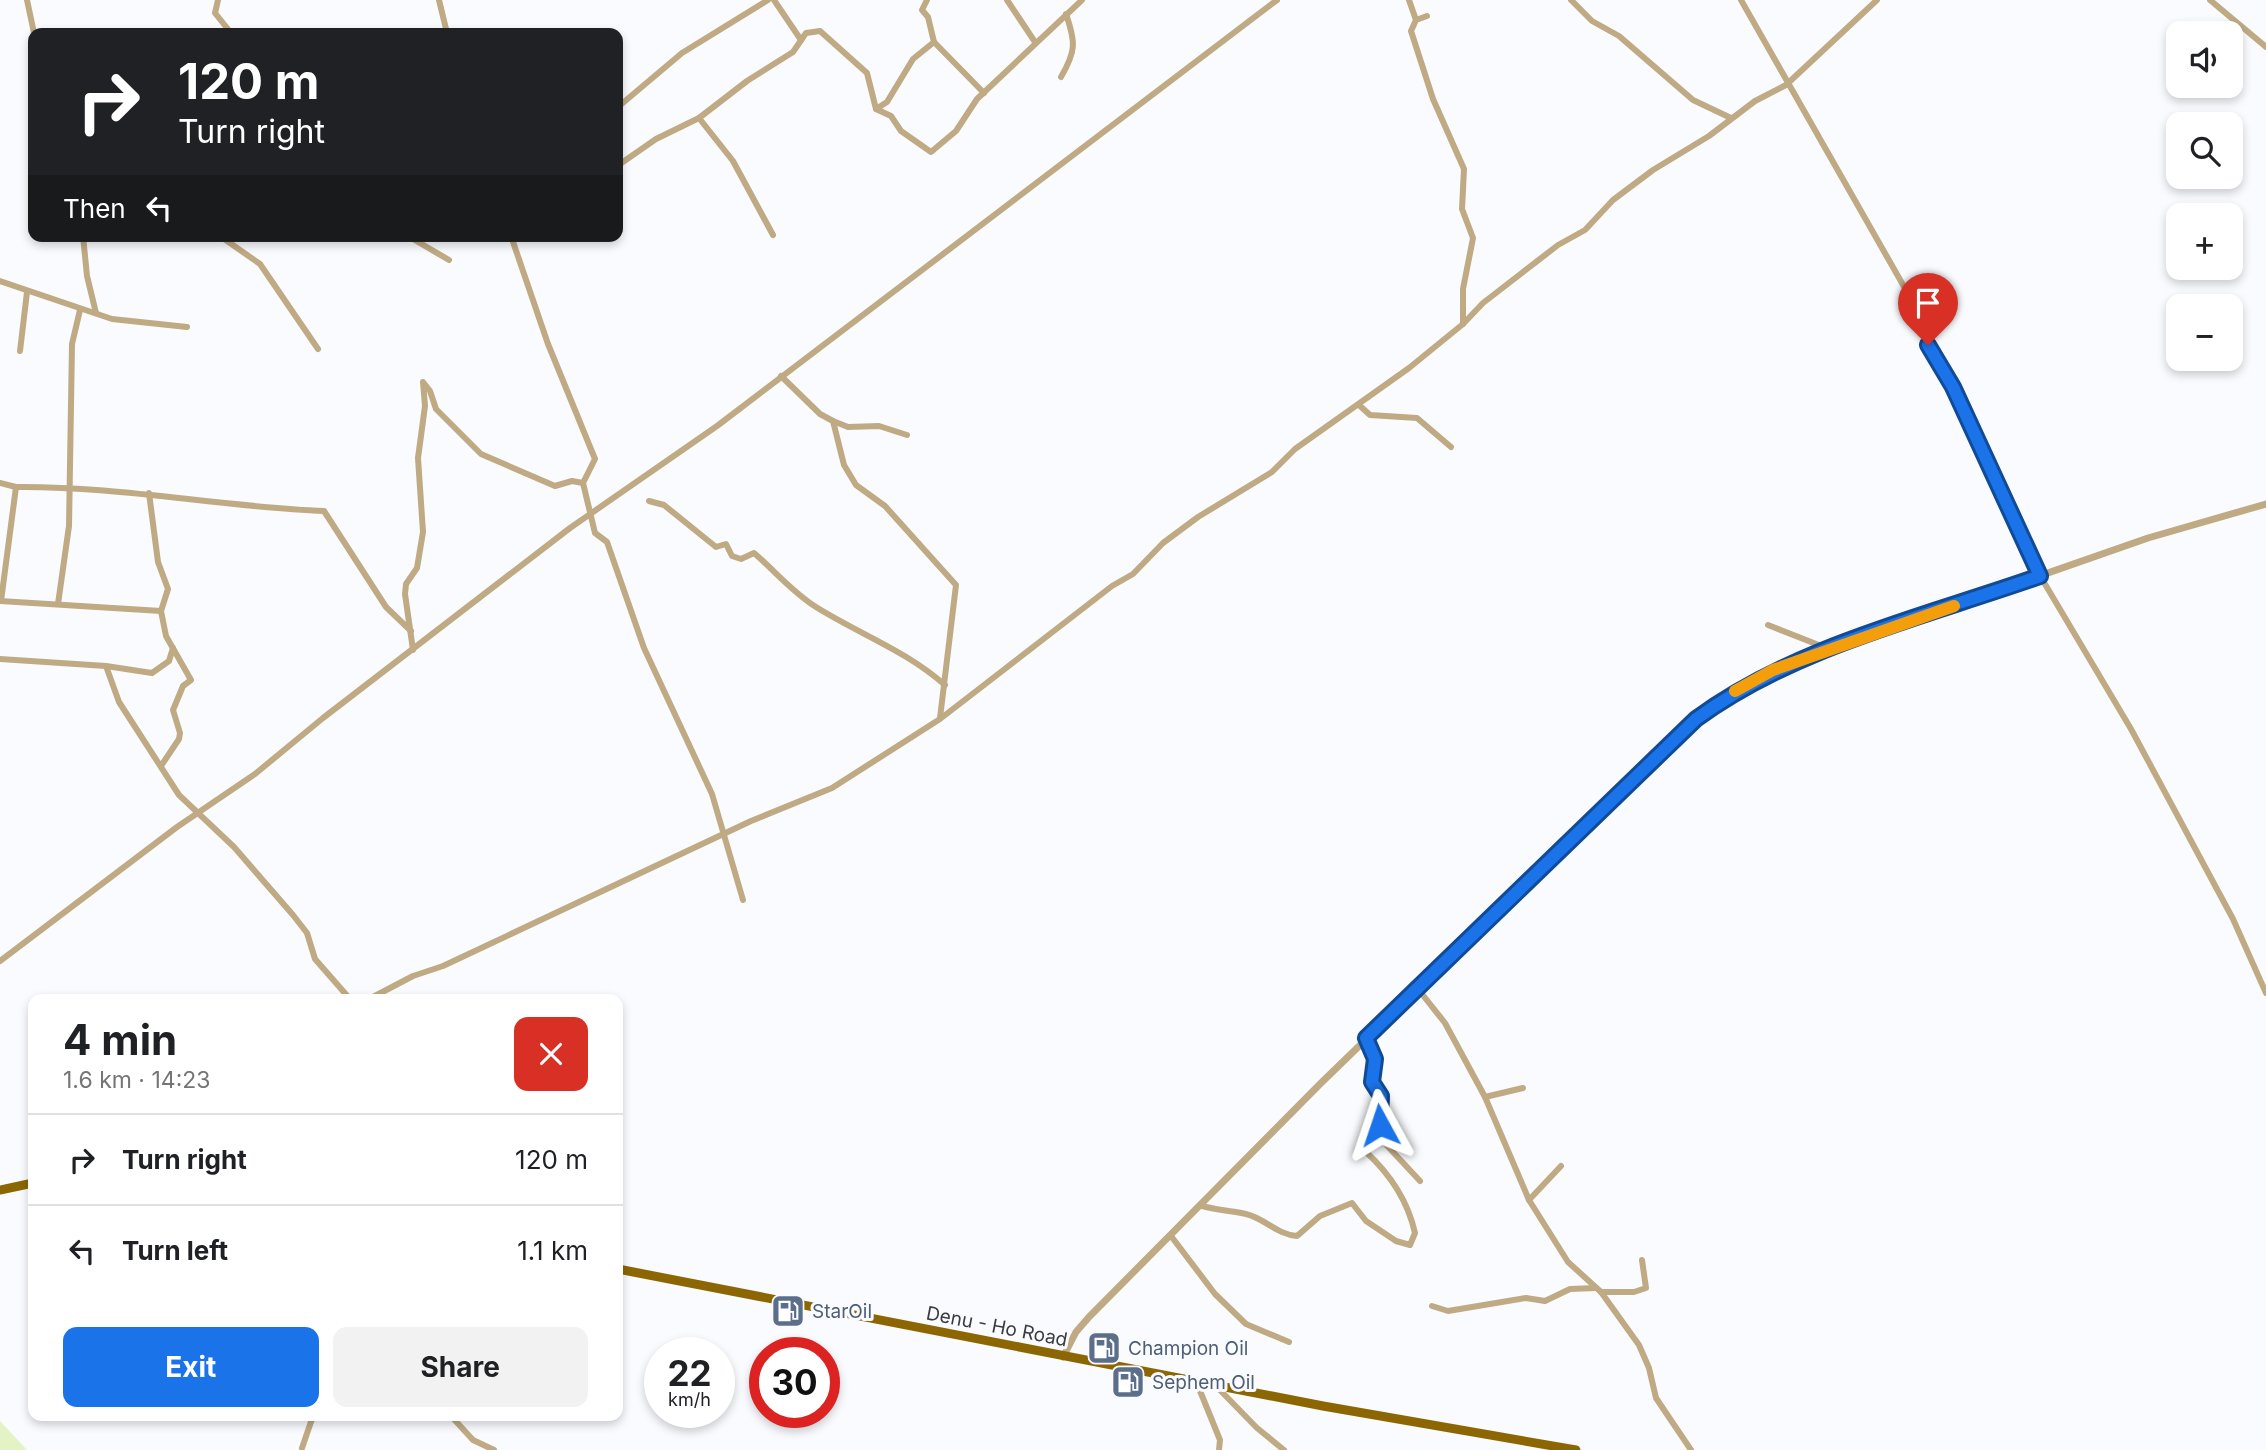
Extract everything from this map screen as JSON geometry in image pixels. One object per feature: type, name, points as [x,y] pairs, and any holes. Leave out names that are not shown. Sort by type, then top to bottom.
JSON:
[{"type":"main road","points":[[0,1190],[28,1184]]},
{"type":"main road","name":"Denu - Ho Road","points":[[623,1270],[1063,1357],[1576,1450]]},
{"type":"street","points":[[27,0],[33,28]]},
{"type":"street","points":[[218,0],[215,13],[227,28]]},
{"type":"street","points":[[439,0],[446,28]]},
{"type":"street","points":[[623,103],[682,53],[768,0]]},
{"type":"street","points":[[774,0],[800,40]]},
{"type":"street","points":[[927,0],[922,10],[928,17],[934,42],[984,93]]},
{"type":"street","points":[[1007,0],[1035,42]]},
{"type":"street","points":[[876,109],[891,116],[901,131],[931,152],[956,131],[984,93],[1082,0]]},
{"type":"street","points":[[0,961],[198,813],[255,774],[323,718],[590,514],[717,426],[1277,0]]},
{"type":"street","points":[[1409,0],[1416,20],[1411,31],[1433,99],[1464,169],[1462,209],[1473,238],[1463,289],[1463,324]]},
{"type":"street","points":[[1571,0],[1592,21],[1619,36],[1693,100],[1731,118]]},
{"type":"street","points":[[1741,0],[1915,306],[1928,345],[1953,387],[2040,576],[2131,729],[2233,919],[2266,993]]},
{"type":"street","points":[[379,994],[723,834],[832,788],[940,719],[1112,586],[1133,574],[1163,543],[1198,517],[1272,472],[1295,449],[1359,405],[1463,324],[1483,303],[1558,245],[1585,230],[1613,200],[1653,170],[1709,136],[1731,118],[1789,81],[1877,0]]},
{"type":"street","points":[[2210,0],[2266,47]]},
{"type":"street","points":[[1060,77],[1074,55],[1073,35],[1066,14]]},
{"type":"street","points":[[1416,20],[1427,16]]},
{"type":"street","points":[[623,163],[656,139],[699,118],[747,81],[793,52],[806,33],[820,31],[867,73],[876,109]]},
{"type":"street","points":[[876,109],[887,102],[913,59],[934,42]]},
{"type":"street","points":[[699,118],[733,161],[773,235]]},
{"type":"street","points":[[84,242],[87,276],[96,313]]},
{"type":"street","points":[[229,242],[260,264],[318,349]]},
{"type":"street","points":[[418,242],[449,260]]},
{"type":"street","points":[[513,242],[548,344],[595,459],[583,483],[595,533],[607,542],[644,648],[712,794],[743,900]]},
{"type":"street","points":[[0,281],[80,310],[137,324],[187,327]]},
{"type":"street","points":[[20,351],[27,292]]},
{"type":"street","points":[[58,604],[69,526],[72,344],[80,310]]},
{"type":"street","points":[[781,376],[820,414],[833,421],[848,427],[879,426],[907,435]]},
{"type":"street","points":[[413,650],[405,594],[406,584],[417,568],[422,532],[418,458],[425,406],[423,382],[430,391],[436,410],[481,454],[555,486],[572,481],[583,483]]},
{"type":"street","points":[[1359,405],[1370,415],[1417,418],[1451,447]]},
{"type":"street","points":[[833,421],[844,465],[856,485],[886,506],[956,585],[940,719]]},
{"type":"street","points":[[0,483],[16,487],[69,487],[149,493],[249,508],[324,511],[386,607],[411,631]]},
{"type":"street","points":[[16,487],[1,601],[161,611]]},
{"type":"street","points":[[149,493],[158,562],[168,589],[161,611],[166,636],[191,680],[183,685],[173,710],[180,733],[179,739],[161,766]]},
{"type":"street","points":[[649,501],[664,505],[716,547],[726,544],[732,556],[741,559],[754,553],[792,591],[890,649],[896,648],[945,685]]},
{"type":"street","points":[[1063,1357],[1076,1332],[1089,1317],[1366,1038],[1696,719],[1750,682],[1829,649],[2159,535],[2266,504]]},
{"type":"street","points":[[1768,625],[1829,649]]},
{"type":"street","points":[[0,659],[106,666],[152,673],[169,661],[173,648]]},
{"type":"street","points":[[106,666],[119,702],[179,795],[234,847],[293,915],[307,933],[315,959],[346,994]]},
{"type":"street","points":[[1418,989],[1450,1031],[1485,1097],[1529,1200],[1568,1262],[1599,1290],[1639,1345],[1649,1368],[1656,1398],[1691,1450]]},
{"type":"street","points":[[1366,1038],[1375,1059],[1372,1082],[1381,1096],[1380,1138],[1420,1181]]},
{"type":"street","points":[[1485,1097],[1523,1088]]},
{"type":"street","points":[[1202,1206],[1222,1212],[1247,1214],[1289,1236],[1297,1236],[1320,1216],[1352,1203],[1366,1221],[1396,1241],[1410,1245],[1415,1233],[1406,1204],[1380,1166],[1366,1152]]},
{"type":"street","points":[[1529,1200],[1562,1166]]},
{"type":"street","points":[[1171,1236],[1216,1294],[1247,1324],[1289,1342]]},
{"type":"street","points":[[1432,1306],[1448,1311],[1526,1298],[1545,1301],[1570,1289],[1634,1293],[1646,1288],[1642,1260]]},
{"type":"street","points":[[1196,1381],[1220,1440],[1219,1450]]},
{"type":"street","points":[[1216,1385],[1257,1428],[1284,1450]]},
{"type":"street","points":[[302,1448],[311,1421]]},
{"type":"street","points":[[456,1421],[473,1440],[494,1450]]},
{"type":"green space","points":[[0,1421],[27,1450],[0,1450]]},
{"type":"slow traffic","points":[[1735,691],[1773,670],[1954,606]]},
{"type":"place","name":"StarOil","points":[[788,1311]]},
{"type":"place","name":"Champion Oil","points":[[1104,1348]]},
{"type":"place","name":"Sephem Oil","points":[[1128,1382]]},
{"type":"route","points":[[1380,1125],[1381,1096],[1372,1082],[1375,1059],[1366,1038],[1696,719],[1727,696],[1773,670],[2040,576],[1953,387],[1928,345]]}]
